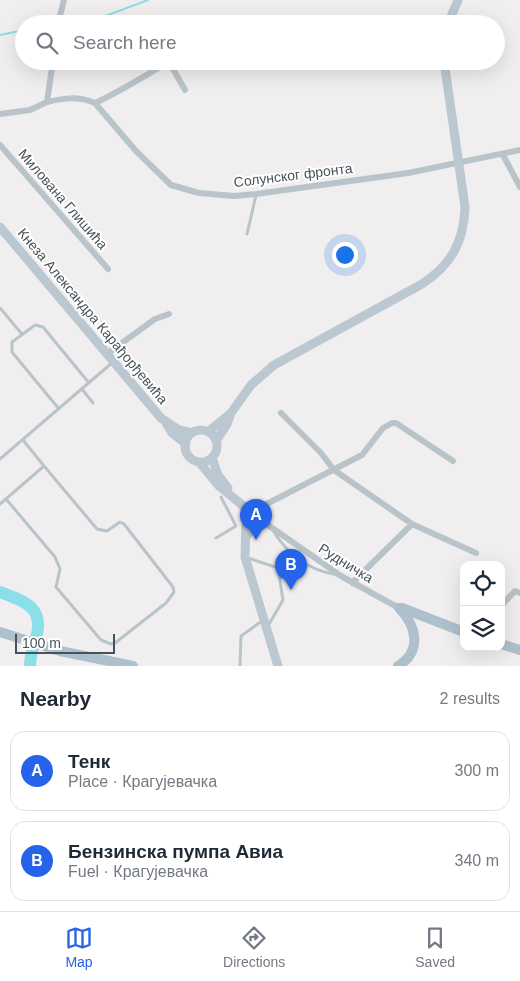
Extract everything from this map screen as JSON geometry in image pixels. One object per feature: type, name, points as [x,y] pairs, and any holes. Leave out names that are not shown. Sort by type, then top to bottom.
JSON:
[{"type":"main road","points":[[452,15],[458,0]]},
{"type":"main road","points":[[208,432],[231,413],[251,385],[274,365],[422,284],[442,270],[455,252],[465,219],[445,70]]},
{"type":"main road","name":"Кнеза Александра Карађорђевића","points":[[0,227],[108,353],[166,423],[172,433],[186,444]]},
{"type":"main road","points":[[231,413],[227,424],[216,441],[216,450],[212,458],[218,476],[235,498]]},
{"type":"main road","name":"Кнеза Александра Карађорђевића","points":[[166,423],[182,432],[192,434]]},
{"type":"main road","points":[[216,441],[208,432],[200,431],[192,434],[186,444],[187,454],[199,462],[212,480],[255,515],[244,539],[245,557],[278,663]]},
{"type":"main road","points":[[199,462],[212,458]]},
{"type":"main road","points":[[399,608],[460,631]]},
{"type":"main road","points":[[398,666],[411,653],[415,639],[409,618],[399,608]]},
{"type":"main road","points":[[0,632],[60,651],[133,666]]},
{"type":"main road","points":[[505,645],[520,650]]},
{"type":"street","points":[[60,15],[64,0]]},
{"type":"street","points":[[46,102],[51,70]]},
{"type":"street","points":[[0,114],[30,110],[46,102],[65,97],[95,102],[122,91],[154,70]]},
{"type":"street","points":[[174,70],[185,90]]},
{"type":"street","name":"Солунског фронта","points":[[95,102],[101,107],[117,132],[171,185],[199,193],[234,196],[256,194],[459,164],[520,150]]},
{"type":"street","name":"Милована Глишића","points":[[0,145],[108,269]]},
{"type":"street","points":[[503,155],[520,188]]},
{"type":"street","points":[[108,353],[155,319],[169,314]]},
{"type":"street","points":[[281,413],[322,453],[334,470],[412,524],[476,553]]},
{"type":"street","points":[[255,515],[362,455],[388,424],[396,423],[453,461]]},
{"type":"street","name":"Рудничка","points":[[255,515],[341,576],[399,608]]},
{"type":"street","points":[[352,583],[412,524]]},
{"type":"street","points":[[505,600],[511,592],[520,593]]},
{"type":"lane","points":[[247,234],[256,194]]},
{"type":"lane","points":[[0,308],[21,333]]},
{"type":"lane","points":[[59,409],[12,352],[12,342],[21,333],[35,325],[43,327],[89,383]]},
{"type":"lane","points":[[0,459],[114,361]]},
{"type":"lane","points":[[82,389],[93,403]]},
{"type":"lane","points":[[6,499],[55,557],[60,570],[56,587],[101,640],[110,644],[115,643],[166,603],[174,592],[173,587],[124,524],[120,522],[107,531],[97,529],[23,440]]},
{"type":"lane","points":[[0,504],[44,466]]},
{"type":"lane","points":[[216,538],[236,526],[221,497]]},
{"type":"lane","points":[[228,510],[235,498]]},
{"type":"lane","points":[[270,527],[286,551],[309,567],[341,576]]},
{"type":"lane","points":[[240,666],[241,636],[265,624],[283,600],[278,568],[286,551]]},
{"type":"lane","points":[[245,557],[278,568]]},
{"type":"waterway","points":[[108,15],[148,0]]},
{"type":"waterway","points":[[0,35],[15,32]]},
{"type":"waterway","points":[[0,592],[24,602],[35,612],[38,619],[30,666]]},
{"type":"place","name":"Тенк","points":[[256,540]]},
{"type":"place","name":"Бензинска пумпа Авиа","points":[[291,590]]}]
